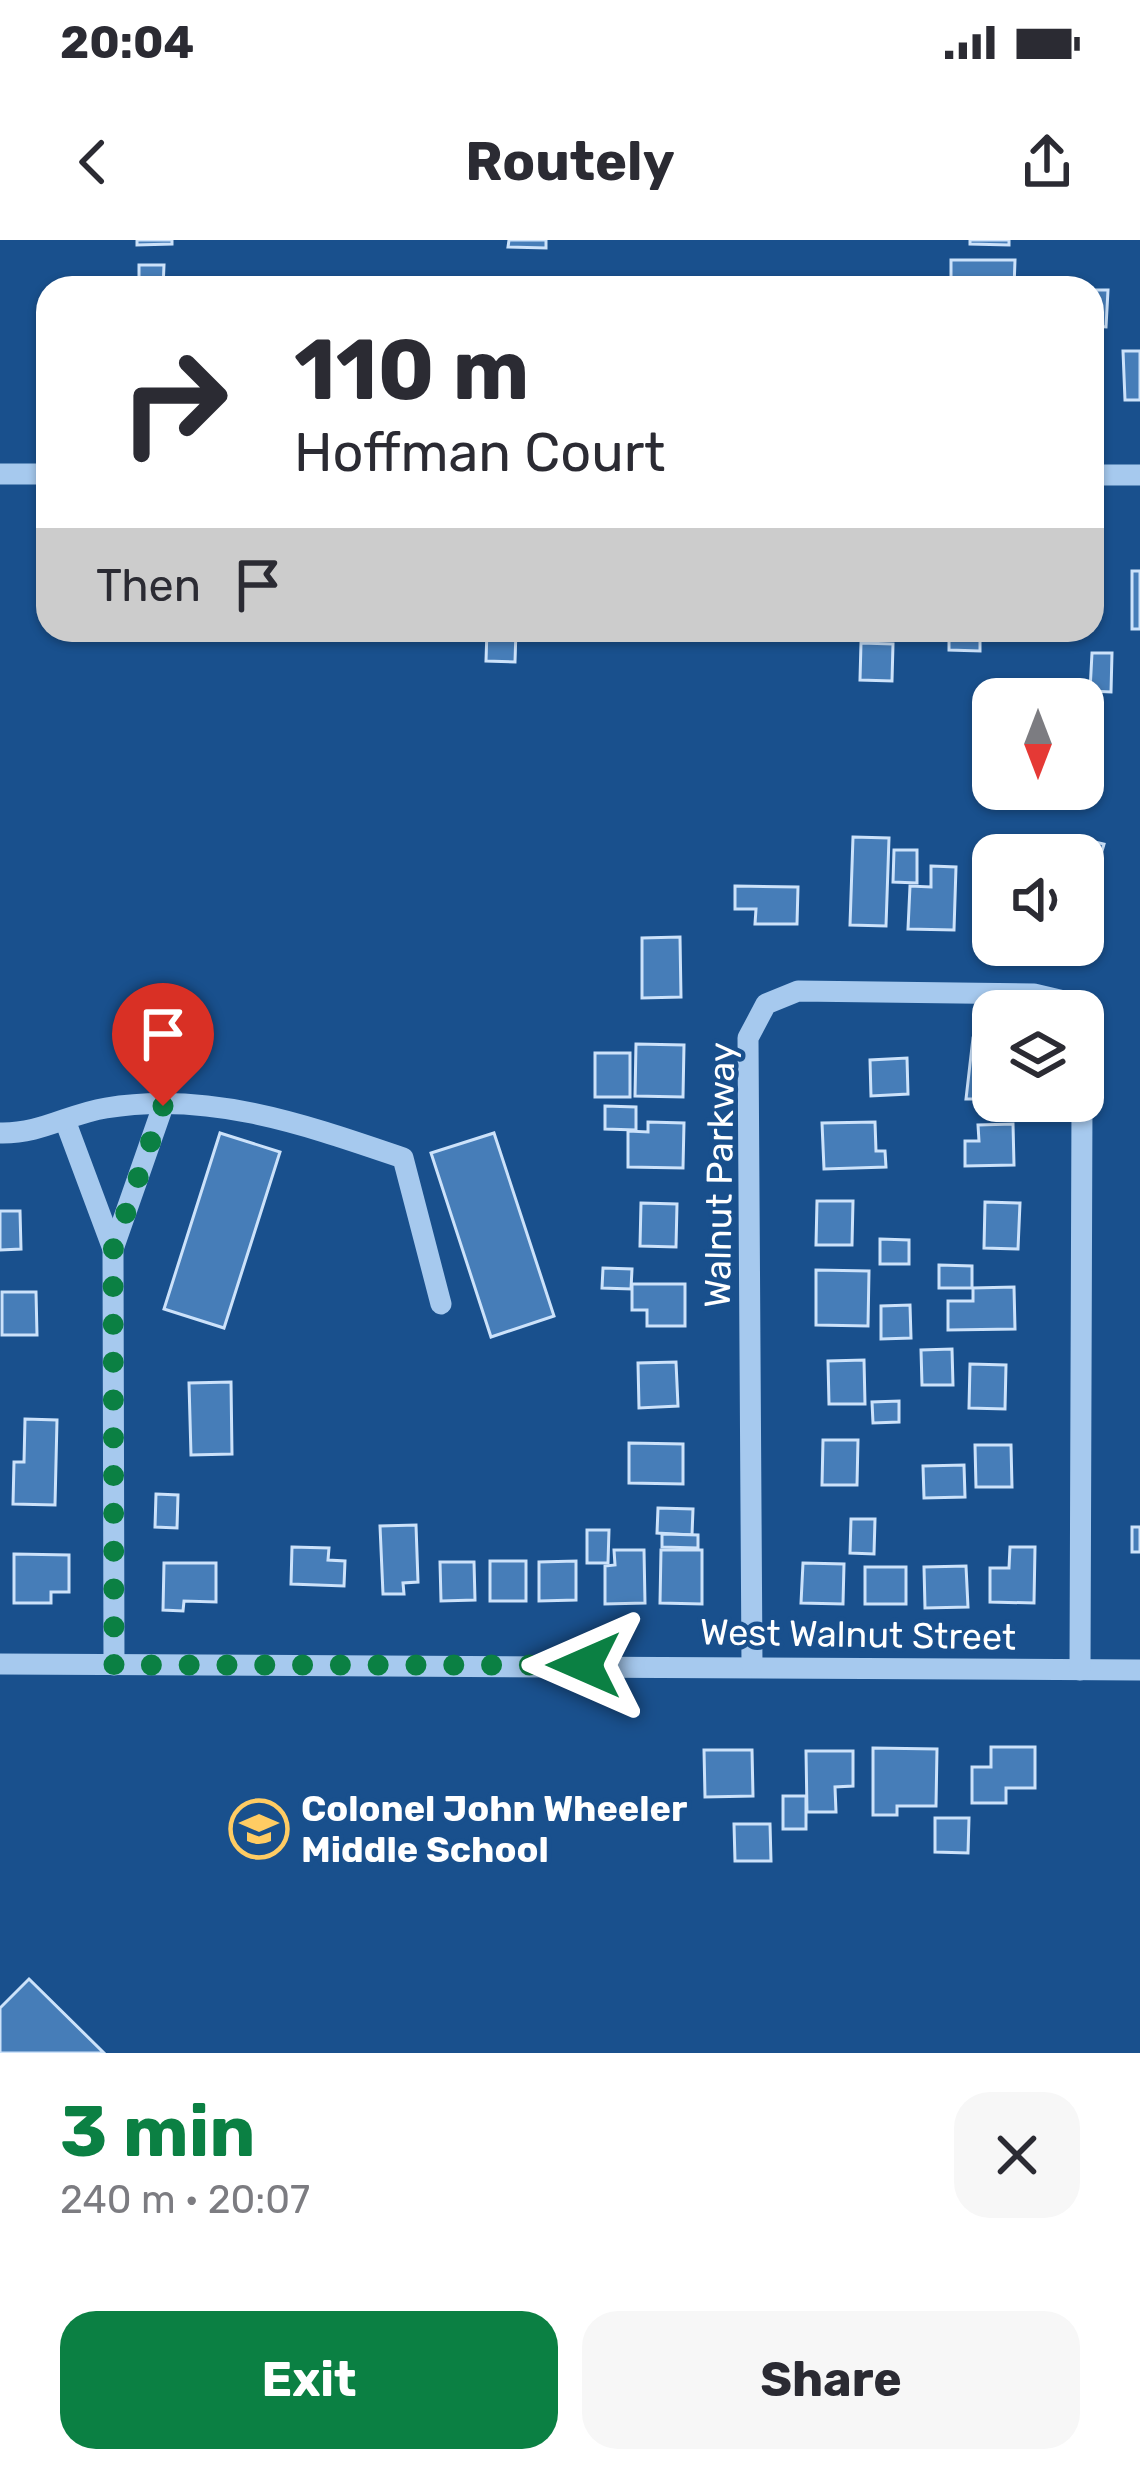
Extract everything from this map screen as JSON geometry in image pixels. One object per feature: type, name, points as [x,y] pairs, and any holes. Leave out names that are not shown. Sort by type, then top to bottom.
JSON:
[{"type":"street","points":[[0,474],[36,474]]},
{"type":"street","points":[[1104,475],[1140,475]]},
{"type":"street","name":"Walnut Parkway","points":[[752,1665],[748,1038],[766,1004],[798,991],[972,993]]},
{"type":"street","points":[[0,1133],[40,1132],[107,1108],[214,1105],[280,1116],[404,1158],[441,1304]]},
{"type":"street","points":[[114,1665],[113,1250],[163,1106]]},
{"type":"street","points":[[1080,1670],[1082,1122]]},
{"type":"street","points":[[66,1123],[113,1250]]},
{"type":"street","name":"West Walnut Street","points":[[0,1664],[1140,1670]]},
{"type":"building","points":[[137,240],[172,240],[172,244],[137,245]]},
{"type":"building","points":[[509,240],[546,240],[546,248],[508,247]]},
{"type":"building","points":[[970,240],[1009,240],[1009,245],[970,244]]},
{"type":"building","points":[[951,260],[1015,260],[1014,276],[951,276]]},
{"type":"building","points":[[139,265],[164,265],[164,276],[139,276]]},
{"type":"building","points":[[1104,290],[1108,290],[1106,327]]},
{"type":"building","points":[[1123,351],[1140,351],[1140,400],[1125,400]]},
{"type":"building","points":[[1132,571],[1140,571],[1140,629],[1132,629]]},
{"type":"building","points":[[487,642],[516,642],[515,662],[486,661]]},
{"type":"building","points":[[949,642],[980,642],[980,651],[949,650]]},
{"type":"building","points":[[861,643],[893,644],[892,681],[860,680]]},
{"type":"building","points":[[1092,653],[1112,653],[1111,692],[1104,692],[1104,678],[1091,678]]},
{"type":"building","points":[[853,837],[889,838],[886,926],[850,925]]},
{"type":"building","points":[[894,850],[917,850],[917,883],[893,882]]},
{"type":"building","points":[[931,866],[956,867],[954,930],[908,929],[910,886],[931,887]]},
{"type":"building","points":[[735,886],[798,887],[797,924],[755,924],[756,909],[735,909]]},
{"type":"building","points":[[680,937],[681,997],[642,998],[642,938]]},
{"type":"building","points":[[636,1044],[684,1045],[683,1097],[635,1096]]},
{"type":"building","points":[[972,1047],[972,1099],[966,1099]]},
{"type":"building","points":[[595,1053],[630,1053],[630,1097],[595,1097]]},
{"type":"building","points":[[907,1058],[908,1094],[871,1096],[870,1060]]},
{"type":"building","points":[[605,1106],[636,1107],[636,1130],[605,1129]]},
{"type":"building","points":[[648,1122],[684,1123],[683,1168],[628,1167],[628,1131],[648,1132]]},
{"type":"building","points":[[875,1122],[876,1151],[885,1151],[886,1167],[824,1169],[822,1123]]},
{"type":"building","points":[[1013,1124],[1014,1165],[965,1166],[965,1141],[979,1141],[978,1125]]},
{"type":"building","points":[[220,1133],[280,1152],[224,1328],[164,1309]]},
{"type":"building","points":[[494,1133],[554,1316],[491,1337],[431,1153]]},
{"type":"building","points":[[817,1201],[853,1201],[852,1245],[816,1245]]},
{"type":"building","points":[[985,1202],[1020,1203],[1018,1249],[984,1248]]},
{"type":"building","points":[[641,1203],[677,1204],[676,1247],[640,1246]]},
{"type":"building","points":[[0,1211],[20,1211],[21,1249],[0,1250]]},
{"type":"building","points":[[880,1239],[909,1240],[909,1264],[880,1264]]},
{"type":"building","points":[[939,1265],[972,1266],[972,1288],[939,1288]]},
{"type":"building","points":[[603,1268],[632,1269],[631,1289],[602,1288]]},
{"type":"building","points":[[816,1270],[869,1271],[868,1326],[816,1325]]},
{"type":"building","points":[[632,1284],[685,1284],[685,1326],[647,1326],[647,1310],[632,1310]]},
{"type":"building","points":[[1014,1287],[1015,1329],[948,1330],[948,1301],[973,1301],[973,1288]]},
{"type":"building","points":[[2,1292],[36,1292],[37,1335],[2,1335]]},
{"type":"building","points":[[910,1305],[911,1338],[881,1339],[881,1306]]},
{"type":"building","points":[[952,1349],[953,1385],[922,1385],[921,1350]]},
{"type":"building","points":[[864,1360],[865,1404],[829,1404],[828,1361]]},
{"type":"building","points":[[676,1362],[678,1406],[639,1408],[638,1363]]},
{"type":"building","points":[[970,1364],[1006,1365],[1005,1409],[969,1408]]},
{"type":"building","points":[[231,1382],[232,1454],[191,1455],[189,1383]]},
{"type":"building","points":[[899,1401],[899,1422],[873,1423],[872,1402]]},
{"type":"building","points":[[25,1419],[57,1420],[55,1505],[13,1504],[14,1462],[24,1462]]},
{"type":"building","points":[[823,1440],[858,1440],[857,1485],[822,1485]]},
{"type":"building","points":[[629,1443],[683,1444],[683,1484],[629,1483]]},
{"type":"building","points":[[975,1445],[1011,1445],[1012,1487],[976,1487]]},
{"type":"building","points":[[964,1465],[965,1497],[924,1498],[923,1466]]},
{"type":"building","points":[[156,1494],[178,1495],[177,1528],[155,1527]]},
{"type":"building","points":[[658,1508],[693,1509],[692,1535],[657,1533]]},
{"type":"building","points":[[851,1519],[875,1519],[874,1554],[850,1553]]},
{"type":"building","points":[[416,1525],[418,1582],[403,1583],[404,1594],[383,1594],[380,1526]]},
{"type":"building","points":[[1132,1527],[1140,1527],[1140,1552],[1132,1552]]},
{"type":"building","points":[[587,1530],[609,1530],[608,1563],[587,1563]]},
{"type":"building","points":[[662,1534],[698,1535],[698,1548],[662,1547]]},
{"type":"building","points":[[292,1547],[329,1548],[328,1560],[345,1561],[344,1586],[291,1584]]},
{"type":"building","points":[[1010,1547],[1035,1547],[1034,1603],[990,1602],[990,1568],[1009,1568]]},
{"type":"building","points":[[614,1550],[644,1550],[645,1603],[605,1604],[605,1566],[615,1565]]},
{"type":"building","points":[[661,1550],[702,1550],[702,1604],[660,1603]]},
{"type":"building","points":[[14,1554],[69,1555],[69,1592],[51,1592],[51,1603],[14,1603]]},
{"type":"building","points":[[490,1561],[526,1561],[526,1601],[490,1601]]},
{"type":"building","points":[[576,1561],[576,1600],[539,1601],[539,1562]]},
{"type":"building","points":[[440,1562],[474,1562],[475,1600],[441,1601]]},
{"type":"building","points":[[164,1563],[216,1563],[216,1602],[184,1601],[183,1611],[163,1610]]},
{"type":"building","points":[[803,1563],[844,1564],[843,1604],[801,1603]]},
{"type":"building","points":[[966,1566],[968,1607],[925,1608],[924,1567]]},
{"type":"building","points":[[865,1567],[906,1567],[906,1604],[865,1604]]},
{"type":"building","points":[[991,1747],[1035,1747],[1035,1788],[1006,1788],[1006,1803],[972,1803],[972,1767],[991,1767]]},
{"type":"building","points":[[873,1748],[937,1749],[936,1806],[897,1806],[897,1815],[873,1815]]},
{"type":"building","points":[[704,1750],[752,1750],[753,1796],[705,1797]]},
{"type":"building","points":[[806,1751],[853,1751],[853,1786],[835,1787],[836,1812],[807,1812]]},
{"type":"building","points":[[783,1796],[806,1796],[806,1829],[783,1829]]},
{"type":"building","points":[[935,1818],[969,1818],[968,1853],[935,1852]]},
{"type":"building","points":[[734,1824],[770,1824],[771,1861],[735,1861]]},
{"type":"building","points":[[29,1979],[104,2053],[0,2053],[0,2008]]},
{"type":"place","name":"Colonel John Wheeler Middle School","points":[[259,1829]]},
{"type":"route","points":[[163,1106],[113,1250],[114,1665],[584,1665]]}]
